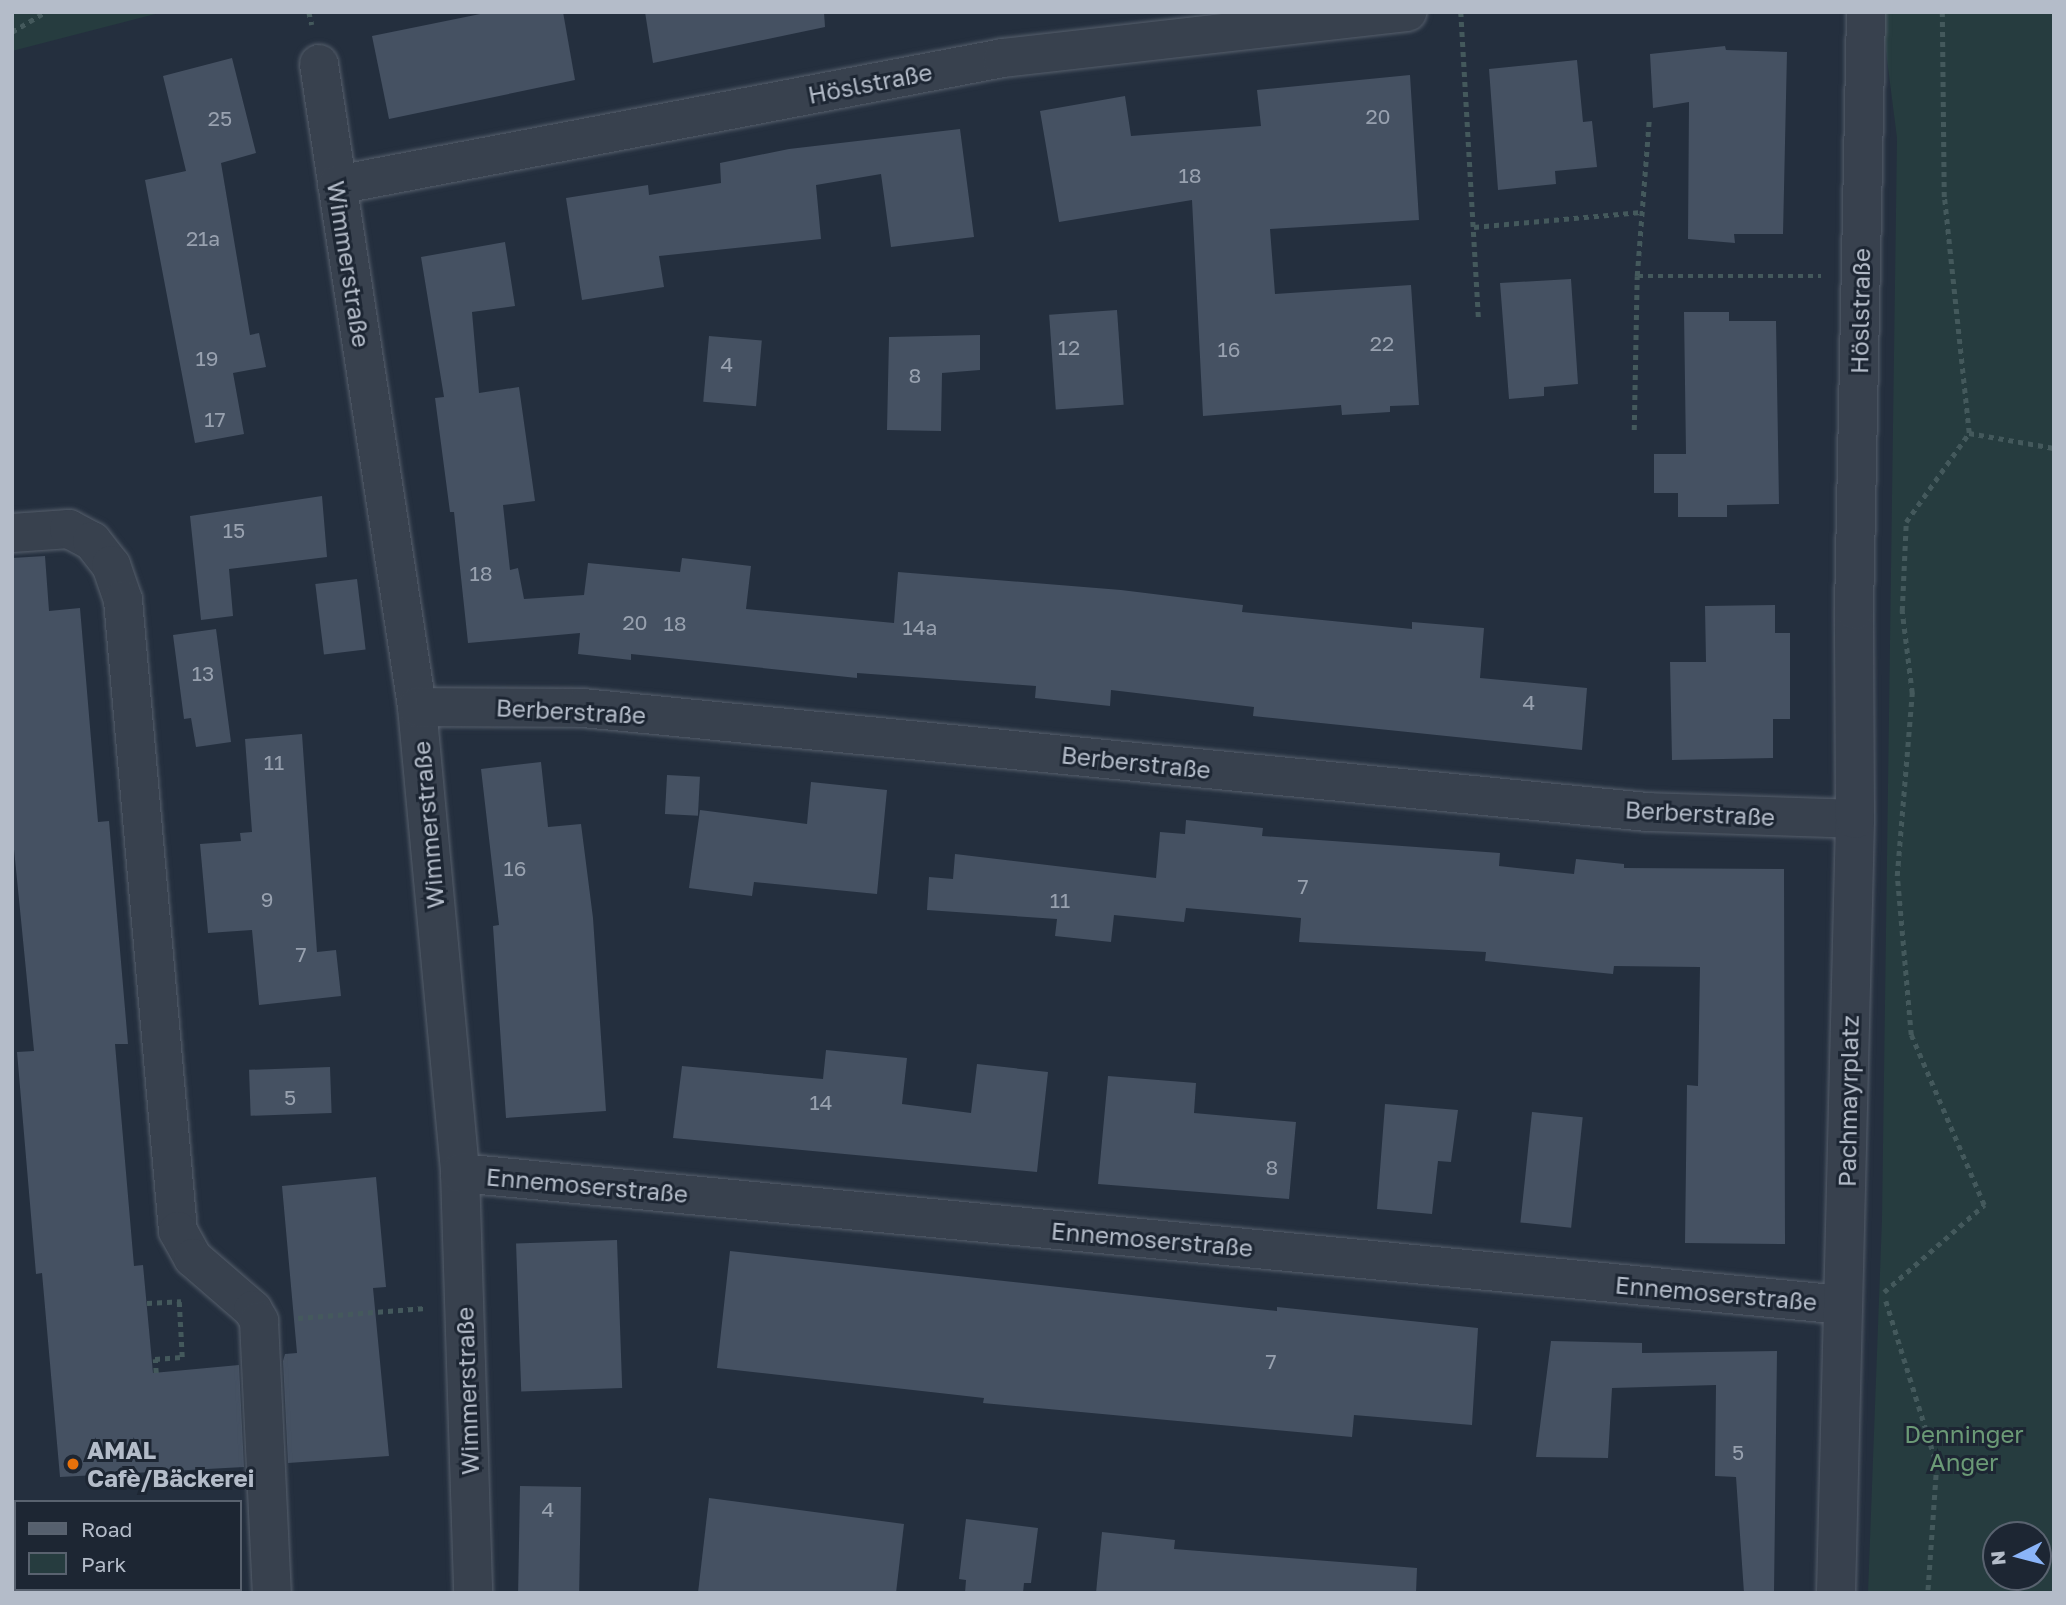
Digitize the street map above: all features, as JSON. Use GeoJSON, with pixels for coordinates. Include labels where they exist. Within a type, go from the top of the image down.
{"type":"FeatureCollection","features":[{"type":"Feature","properties":{"kind":"street","name":"Höslstraße"},"geometry":{"type":"LineString","coordinates":[[337,185],[1003,58],[1407,12]]}},
{"type":"Feature","properties":{"kind":"street","name":"Höslstraße"},"geometry":{"type":"LineString","coordinates":[[1854,610],[1866,12]]}},
{"type":"Feature","properties":{"kind":"street","name":"Wimmerstraße"},"geometry":{"type":"LineString","coordinates":[[319,64],[417,707],[460,1173],[473,1593]]}},
{"type":"Feature","properties":{"kind":"street"},"geometry":{"type":"LineString","coordinates":[[12,533],[43,527],[69,529],[92,541],[111,565],[123,600],[178,1231],[193,1258],[253,1310],[259,1321],[272,1593]]}},
{"type":"Feature","properties":{"kind":"street","name":"Pachmayrplatz"},"geometry":{"type":"LineString","coordinates":[[1836,1593],[1855,819],[1854,610]]}},
{"type":"Feature","properties":{"kind":"street","name":"Berberstraße"},"geometry":{"type":"LineString","coordinates":[[417,707],[583,708],[1648,812],[1855,819]]}},
{"type":"Feature","properties":{"kind":"street","name":"Ennemoserstraße"},"geometry":{"type":"LineString","coordinates":[[460,1173],[1843,1305]]}},
{"type":"Feature","properties":{"kind":"path"},"geometry":{"type":"LineString","coordinates":[[12,32],[46,12]]}},
{"type":"Feature","properties":{"kind":"path"},"geometry":{"type":"LineString","coordinates":[[1461,12],[1479,320]]}},
{"type":"Feature","properties":{"kind":"path"},"geometry":{"type":"LineString","coordinates":[[1928,1593],[1937,1465],[1883,1293],[1983,1205],[1911,1035],[1897,876],[1912,693],[1902,611],[1906,522],[1969,432],[1944,197],[1942,12]]}},
{"type":"Feature","properties":{"kind":"path"},"geometry":{"type":"LineString","coordinates":[[1634,430],[1637,276],[1649,121]]}},
{"type":"Feature","properties":{"kind":"path"},"geometry":{"type":"LineString","coordinates":[[1474,227],[1641,212]]}},
{"type":"Feature","properties":{"kind":"path"},"geometry":{"type":"LineString","coordinates":[[1637,276],[1861,276]]}},
{"type":"Feature","properties":{"kind":"path"},"geometry":{"type":"LineString","coordinates":[[1969,432],[2054,448]]}},
{"type":"Feature","properties":{"kind":"path"},"geometry":{"type":"LineString","coordinates":[[156,1373],[155,1359],[182,1357],[178,1301]]}},
{"type":"Feature","properties":{"kind":"path"},"geometry":{"type":"LineString","coordinates":[[259,1321],[464,1305]]}},
{"type":"Feature","properties":{"kind":"green space"},"geometry":{"type":"Polygon","coordinates":[[[12,12],[163,12],[12,51],[12,12]]]}},
{"type":"Feature","properties":{"kind":"green space","name":"Denninger Anger"},"geometry":{"type":"Polygon","coordinates":[[[1881,12],[2054,12],[2054,1593],[1868,1593],[1882,1219],[1897,138],[1881,12]]]}},
{"type":"Feature","properties":{"kind":"building"},"geometry":{"type":"Polygon","coordinates":[[[490,12],[563,12],[575,80],[389,119],[372,36],[490,12]]]}},
{"type":"Feature","properties":{"kind":"building"},"geometry":{"type":"Polygon","coordinates":[[[645,12],[824,12],[825,27],[653,63],[645,12]]]}},
{"type":"Feature","properties":{"kind":"building"},"geometry":{"type":"Polygon","coordinates":[[[1725,46],[1726,50],[1787,52],[1783,234],[1734,234],[1735,243],[1688,239],[1689,102],[1653,108],[1650,54],[1725,46]]]}},
{"type":"Feature","properties":{"kind":"building"},"geometry":{"type":"Polygon","coordinates":[[[232,58],[256,153],[221,163],[250,335],[259,333],[266,367],[233,373],[244,434],[195,443],[145,180],[186,171],[163,76],[232,58]]]}},
{"type":"Feature","properties":{"kind":"building"},"geometry":{"type":"Polygon","coordinates":[[[1577,60],[1583,122],[1592,121],[1597,167],[1555,171],[1556,184],[1498,190],[1489,69],[1577,60]]]}},
{"type":"Feature","properties":{"kind":"building"},"geometry":{"type":"Polygon","coordinates":[[[1410,75],[1419,220],[1270,229],[1275,294],[1411,285],[1419,405],[1390,406],[1390,412],[1342,415],[1341,405],[1203,416],[1192,200],[1059,222],[1040,111],[1125,96],[1131,136],[1261,126],[1257,90],[1410,75]]]}},
{"type":"Feature","properties":{"kind":"building"},"geometry":{"type":"Polygon","coordinates":[[[960,129],[974,237],[891,247],[881,174],[816,185],[821,239],[659,256],[664,287],[582,300],[566,198],[648,185],[649,195],[721,183],[720,163],[789,149],[960,129]]]}},
{"type":"Feature","properties":{"kind":"building"},"geometry":{"type":"Polygon","coordinates":[[[505,242],[515,306],[472,312],[479,393],[519,387],[535,501],[503,505],[510,570],[518,568],[524,599],[584,595],[588,563],[680,572],[682,558],[751,566],[746,609],[894,623],[898,572],[1121,590],[1243,605],[1242,612],[1412,629],[1412,622],[1484,628],[1480,678],[1587,688],[1582,750],[1253,716],[1254,707],[1111,690],[1110,706],[1035,698],[1036,686],[857,673],[857,678],[631,654],[631,660],[578,654],[580,633],[468,643],[454,512],[450,512],[435,398],[444,397],[421,257],[505,242]]]}},
{"type":"Feature","properties":{"kind":"building"},"geometry":{"type":"Polygon","coordinates":[[[1571,279],[1578,384],[1544,387],[1544,396],[1509,399],[1500,283],[1571,279]]]}},
{"type":"Feature","properties":{"kind":"building"},"geometry":{"type":"Polygon","coordinates":[[[1117,310],[1124,405],[1056,410],[1049,315],[1117,310]]]}},
{"type":"Feature","properties":{"kind":"building"},"geometry":{"type":"Polygon","coordinates":[[[1684,312],[1729,312],[1729,321],[1776,321],[1779,504],[1727,505],[1727,517],[1678,517],[1678,493],[1654,493],[1654,454],[1686,454],[1684,312]]]}},
{"type":"Feature","properties":{"kind":"building"},"geometry":{"type":"Polygon","coordinates":[[[980,335],[980,370],[942,373],[941,431],[887,430],[889,337],[980,335]]]}},
{"type":"Feature","properties":{"kind":"building"},"geometry":{"type":"Polygon","coordinates":[[[709,336],[762,341],[756,406],[703,402],[709,336]]]}},
{"type":"Feature","properties":{"kind":"building"},"geometry":{"type":"Polygon","coordinates":[[[322,496],[327,557],[229,569],[233,616],[201,620],[190,516],[322,496]]]}},
{"type":"Feature","properties":{"kind":"building"},"geometry":{"type":"Polygon","coordinates":[[[45,556],[49,611],[80,608],[98,822],[109,821],[128,1044],[115,1044],[134,1266],[143,1265],[153,1373],[239,1365],[244,1467],[60,1477],[42,1273],[36,1274],[17,1052],[34,1051],[12,829],[12,558],[45,556]]]}},
{"type":"Feature","properties":{"kind":"building"},"geometry":{"type":"Polygon","coordinates":[[[357,579],[366,649],[324,655],[315,584],[357,579]]]}},
{"type":"Feature","properties":{"kind":"building"},"geometry":{"type":"Polygon","coordinates":[[[1775,605],[1775,633],[1790,633],[1790,719],[1773,719],[1773,758],[1672,760],[1670,662],[1706,662],[1705,606],[1775,605]]]}},
{"type":"Feature","properties":{"kind":"building"},"geometry":{"type":"Polygon","coordinates":[[[216,629],[231,742],[196,747],[191,718],[184,719],[173,635],[216,629]]]}},
{"type":"Feature","properties":{"kind":"building"},"geometry":{"type":"Polygon","coordinates":[[[302,734],[317,952],[336,950],[341,996],[259,1005],[252,930],[208,933],[200,844],[241,841],[240,833],[252,832],[245,739],[302,734]]]}},
{"type":"Feature","properties":{"kind":"building"},"geometry":{"type":"Polygon","coordinates":[[[541,762],[548,827],[581,824],[593,918],[606,1111],[506,1118],[493,926],[499,925],[481,769],[541,762]]]}},
{"type":"Feature","properties":{"kind":"building"},"geometry":{"type":"Polygon","coordinates":[[[667,775],[700,777],[698,816],[665,814],[667,775]]]}},
{"type":"Feature","properties":{"kind":"building"},"geometry":{"type":"Polygon","coordinates":[[[811,782],[887,790],[877,894],[754,882],[752,896],[689,888],[700,810],[807,824],[811,782]]]}},
{"type":"Feature","properties":{"kind":"building"},"geometry":{"type":"Polygon","coordinates":[[[1186,820],[1263,828],[1262,836],[1500,853],[1499,866],[1574,874],[1576,859],[1624,864],[1624,868],[1784,869],[1785,1244],[1685,1243],[1687,1085],[1698,1086],[1700,967],[1614,966],[1613,974],[1485,961],[1486,952],[1299,942],[1301,918],[1186,908],[1184,922],[1114,915],[1111,942],[1055,936],[1057,919],[927,910],[929,877],[953,879],[955,854],[1156,878],[1160,832],[1185,834],[1186,820]]]}},
{"type":"Feature","properties":{"kind":"building"},"geometry":{"type":"Polygon","coordinates":[[[826,1050],[907,1058],[902,1104],[971,1113],[977,1064],[1048,1072],[1037,1172],[673,1138],[682,1066],[823,1079],[826,1050]]]}},
{"type":"Feature","properties":{"kind":"building"},"geometry":{"type":"Polygon","coordinates":[[[330,1067],[332,1113],[251,1116],[249,1070],[330,1067]]]}},
{"type":"Feature","properties":{"kind":"building"},"geometry":{"type":"Polygon","coordinates":[[[1108,1076],[1196,1083],[1194,1113],[1296,1122],[1289,1199],[1098,1184],[1108,1076]]]}},
{"type":"Feature","properties":{"kind":"building"},"geometry":{"type":"Polygon","coordinates":[[[1385,1104],[1458,1110],[1451,1162],[1438,1161],[1432,1214],[1377,1209],[1385,1104]]]}},
{"type":"Feature","properties":{"kind":"building"},"geometry":{"type":"Polygon","coordinates":[[[1532,1112],[1583,1117],[1571,1228],[1520,1222],[1532,1112]]]}},
{"type":"Feature","properties":{"kind":"building"},"geometry":{"type":"Polygon","coordinates":[[[376,1177],[386,1287],[373,1288],[389,1456],[288,1463],[283,1361],[285,1354],[297,1353],[282,1186],[376,1177]]]}},
{"type":"Feature","properties":{"kind":"building"},"geometry":{"type":"Polygon","coordinates":[[[617,1240],[622,1388],[521,1391],[516,1244],[617,1240]]]}},
{"type":"Feature","properties":{"kind":"building"},"geometry":{"type":"Polygon","coordinates":[[[730,1251],[1277,1311],[1277,1307],[1478,1328],[1472,1425],[1354,1415],[1352,1437],[983,1403],[984,1398],[717,1368],[730,1251]]]}},
{"type":"Feature","properties":{"kind":"building"},"geometry":{"type":"Polygon","coordinates":[[[1551,1341],[1642,1343],[1642,1353],[1777,1351],[1774,1593],[1744,1593],[1736,1477],[1715,1476],[1716,1385],[1612,1388],[1608,1458],[1536,1457],[1551,1341]]]}},
{"type":"Feature","properties":{"kind":"building"},"geometry":{"type":"Polygon","coordinates":[[[520,1486],[581,1487],[579,1593],[518,1593],[520,1486]]]}},
{"type":"Feature","properties":{"kind":"building"},"geometry":{"type":"Polygon","coordinates":[[[709,1498],[904,1524],[896,1593],[698,1593],[709,1498]]]}},
{"type":"Feature","properties":{"kind":"building"},"geometry":{"type":"Polygon","coordinates":[[[966,1519],[1038,1528],[1031,1583],[1024,1583],[1023,1593],[965,1593],[966,1580],[959,1579],[966,1519]]]}},
{"type":"Feature","properties":{"kind":"building"},"geometry":{"type":"Polygon","coordinates":[[[1102,1532],[1175,1540],[1174,1549],[1417,1568],[1416,1593],[1096,1593],[1102,1532]]]}},
{"type":"Feature","properties":{"kind":"place","name":"AMAL Cafè/Bäckerei"},"geometry":{"type":"Point","coordinates":[73,1464]}}]}
